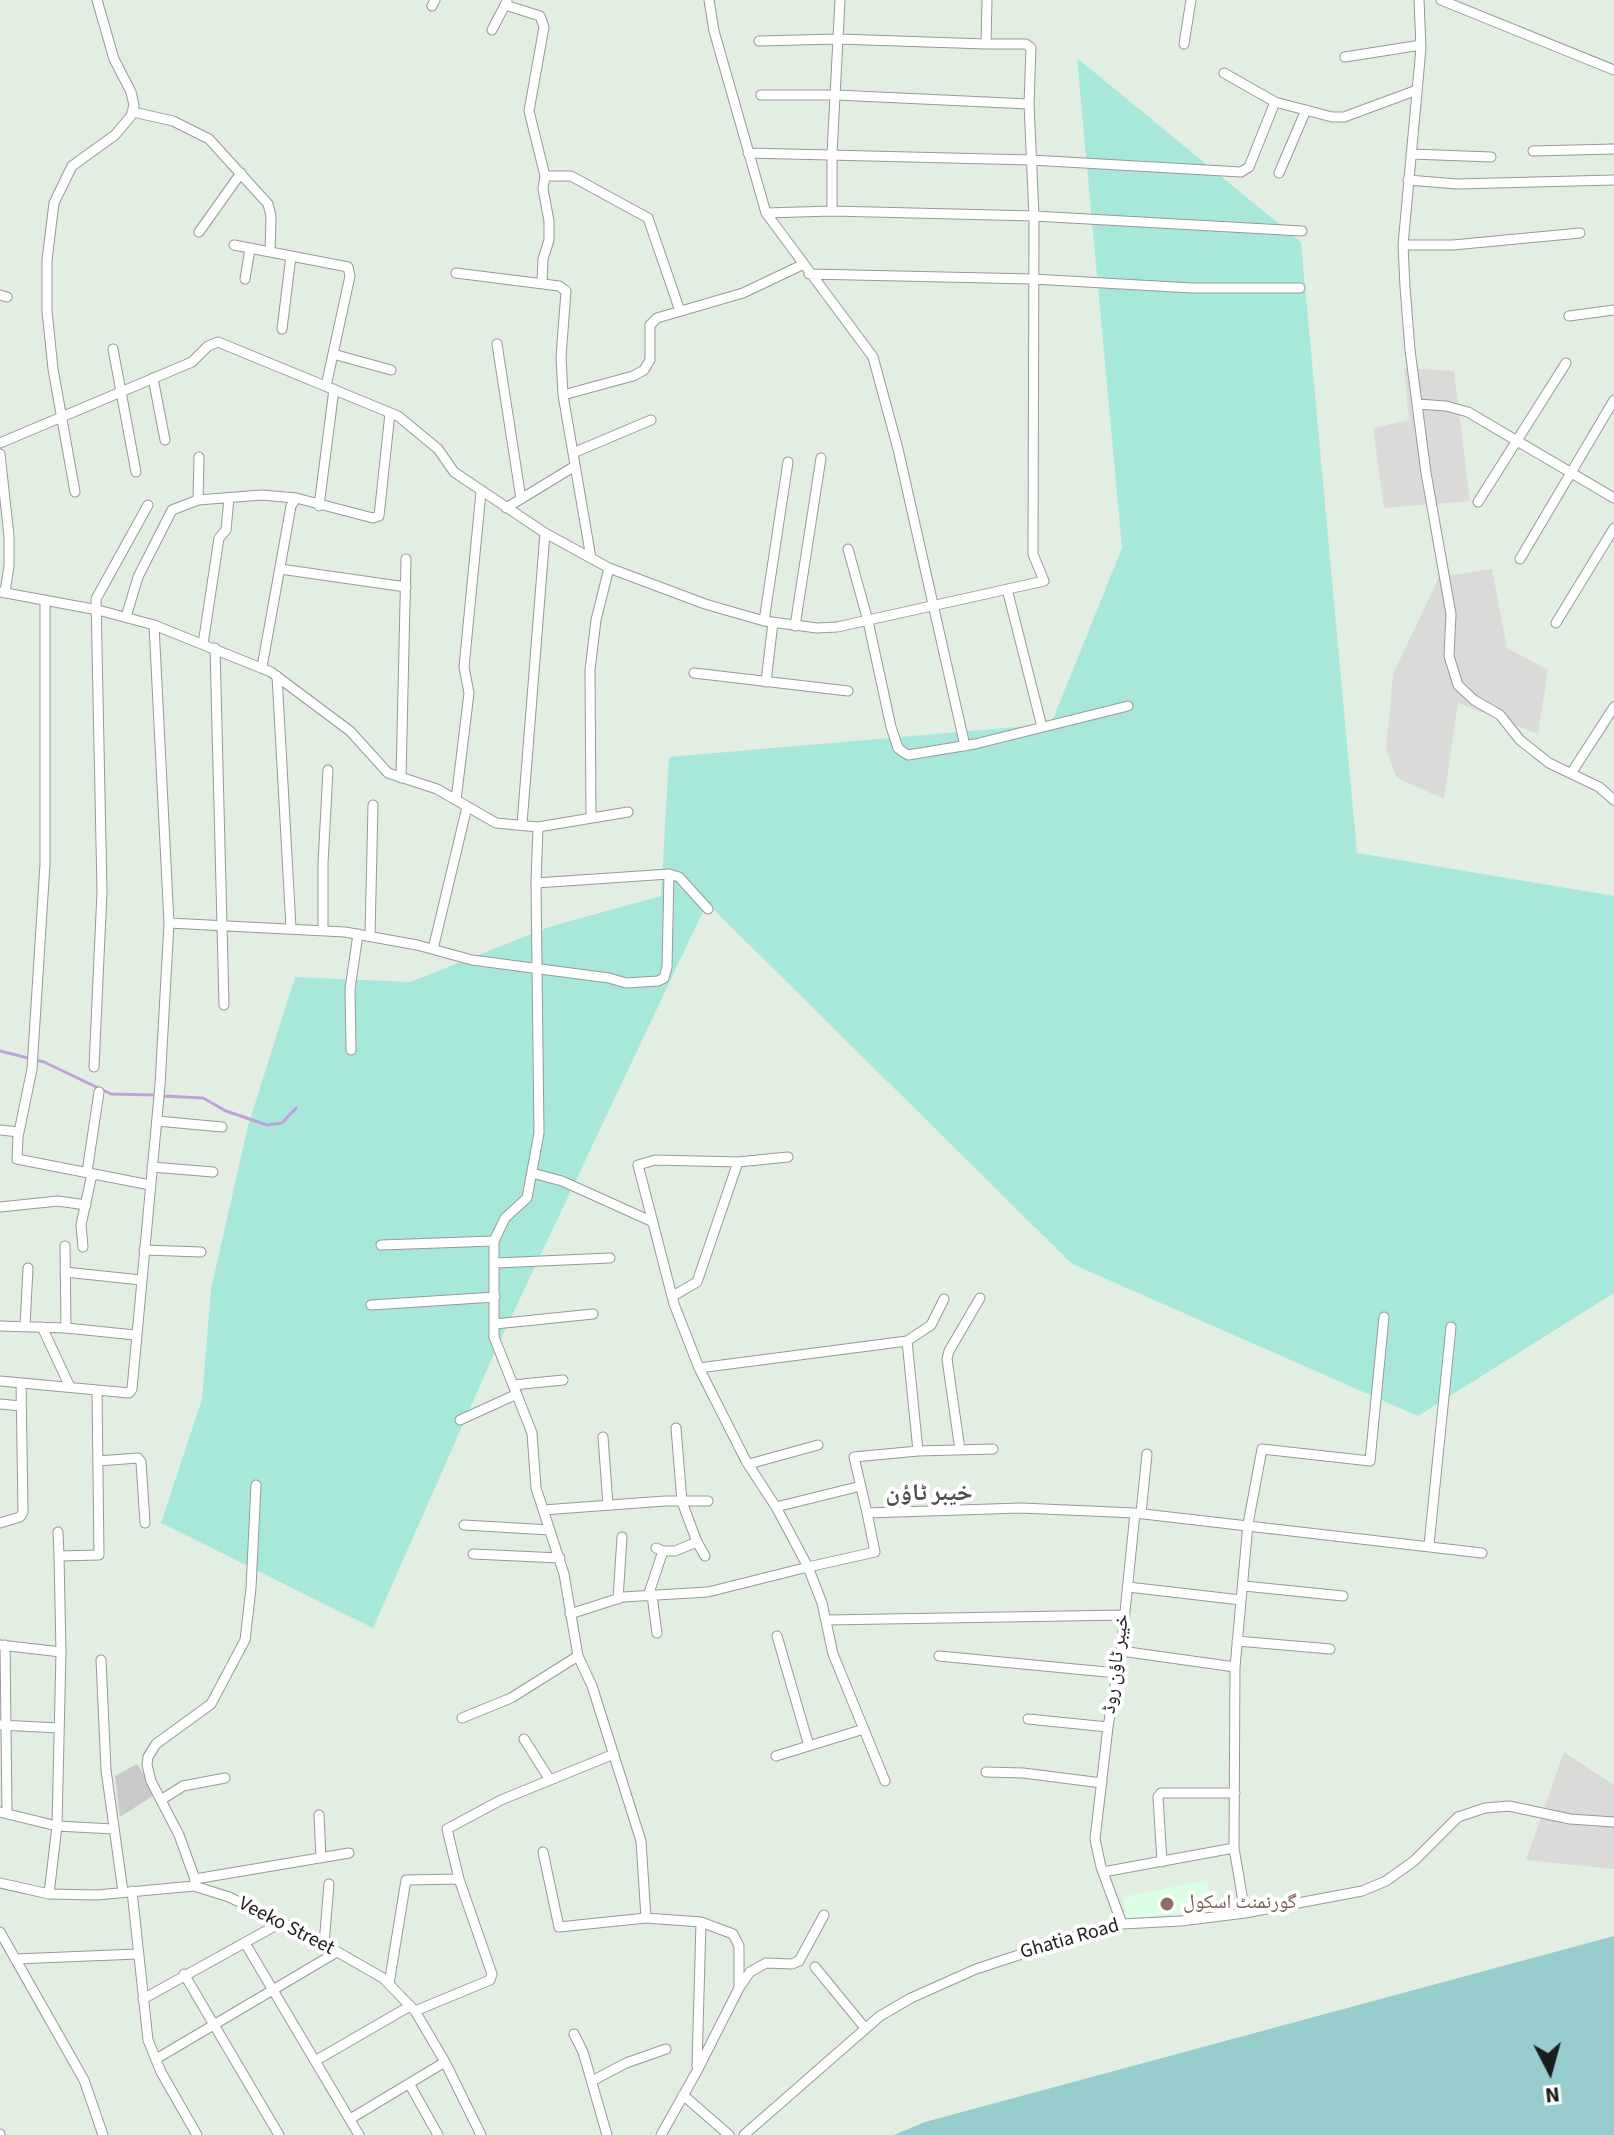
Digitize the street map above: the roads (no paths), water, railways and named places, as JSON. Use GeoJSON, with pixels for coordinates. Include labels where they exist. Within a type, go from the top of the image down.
{"type":"FeatureCollection","features":[{"type":"Feature","properties":{"kind":"street"},"geometry":{"type":"LineString","coordinates":[[75,492],[50,348],[46,295],[54,203],[72,166],[115,135],[133,112],[131,92],[114,59],[97,0]]}},
{"type":"Feature","properties":{"kind":"street"},"geometry":{"type":"LineString","coordinates":[[709,0],[714,31],[766,213],[873,357],[898,449],[965,746]]}},
{"type":"Feature","properties":{"kind":"street"},"geometry":{"type":"LineString","coordinates":[[832,211],[840,0]]}},
{"type":"Feature","properties":{"kind":"street"},"geometry":{"type":"LineString","coordinates":[[986,44],[987,0]]}},
{"type":"Feature","properties":{"kind":"street"},"geometry":{"type":"LineString","coordinates":[[1184,44],[1191,0]]}},
{"type":"Feature","properties":{"kind":"street"},"geometry":{"type":"LineString","coordinates":[[1419,0],[1421,45],[1403,245],[1417,404],[1451,614],[1449,656],[1458,685],[1474,700],[1500,715],[1520,740],[1549,763],[1599,787],[1614,800]]}},
{"type":"Feature","properties":{"kind":"street"},"geometry":{"type":"LineString","coordinates":[[1441,0],[1614,70]]}},
{"type":"Feature","properties":{"kind":"street"},"geometry":{"type":"LineString","coordinates":[[492,30],[507,2],[543,20],[529,111],[545,176],[543,189],[549,221],[542,283]]}},
{"type":"Feature","properties":{"kind":"street"},"geometry":{"type":"LineString","coordinates":[[0,443],[192,362],[208,346],[218,342],[398,416],[438,449],[454,472],[545,533],[609,568],[705,604],[769,622],[837,627],[1044,581],[1033,554],[1031,48],[1026,44],[838,39],[759,41]]}},
{"type":"Feature","properties":{"kind":"street"},"geometry":{"type":"LineString","coordinates":[[1345,57],[1421,45]]}},
{"type":"Feature","properties":{"kind":"street"},"geometry":{"type":"LineString","coordinates":[[1224,73],[1275,102],[1332,117],[1344,117],[1417,90]]}},
{"type":"Feature","properties":{"kind":"street"},"geometry":{"type":"LineString","coordinates":[[761,95],[836,95],[1029,104]]}},
{"type":"Feature","properties":{"kind":"street"},"geometry":{"type":"LineString","coordinates":[[748,153],[1031,160],[1241,172],[1249,167],[1275,102]]}},
{"type":"Feature","properties":{"kind":"street"},"geometry":{"type":"LineString","coordinates":[[1279,173],[1306,110]]}},
{"type":"Feature","properties":{"kind":"street"},"geometry":{"type":"LineString","coordinates":[[133,112],[190,127],[209,139],[268,204],[271,216],[270,252]]}},
{"type":"Feature","properties":{"kind":"street"},"geometry":{"type":"LineString","coordinates":[[1533,151],[1614,149]]}},
{"type":"Feature","properties":{"kind":"street"},"geometry":{"type":"LineString","coordinates":[[1411,154],[1491,157]]}},
{"type":"Feature","properties":{"kind":"street"},"geometry":{"type":"LineString","coordinates":[[199,232],[241,173]]}},
{"type":"Feature","properties":{"kind":"street"},"geometry":{"type":"LineString","coordinates":[[545,176],[571,176],[648,218],[680,311]]}},
{"type":"Feature","properties":{"kind":"street"},"geometry":{"type":"LineString","coordinates":[[1408,180],[1457,184],[1614,180]]}},
{"type":"Feature","properties":{"kind":"street"},"geometry":{"type":"LineString","coordinates":[[766,213],[832,211],[1034,216],[1302,231]]}},
{"type":"Feature","properties":{"kind":"street"},"geometry":{"type":"LineString","coordinates":[[1403,245],[1453,245],[1580,233]]}},
{"type":"Feature","properties":{"kind":"street"},"geometry":{"type":"LineString","coordinates":[[234,245],[348,267],[350,276],[333,354],[319,506]]}},
{"type":"Feature","properties":{"kind":"street"},"geometry":{"type":"LineString","coordinates":[[245,279],[250,249]]}},
{"type":"Feature","properties":{"kind":"street"},"geometry":{"type":"LineString","coordinates":[[282,329],[291,256]]}},
{"type":"Feature","properties":{"kind":"street"},"geometry":{"type":"LineString","coordinates":[[563,395],[633,376],[644,370],[650,360],[650,325],[657,318],[743,293],[802,265]]}},
{"type":"Feature","properties":{"kind":"street"},"geometry":{"type":"LineString","coordinates":[[456,273],[542,283],[559,286],[566,291],[561,357],[563,395],[591,558]]}},
{"type":"Feature","properties":{"kind":"street"},"geometry":{"type":"LineString","coordinates":[[809,274],[1033,279],[1192,288],[1300,288]]}},
{"type":"Feature","properties":{"kind":"street"},"geometry":{"type":"LineString","coordinates":[[1569,316],[1614,310]]}},
{"type":"Feature","properties":{"kind":"street"},"geometry":{"type":"LineString","coordinates":[[497,344],[521,499]]}},
{"type":"Feature","properties":{"kind":"street"},"geometry":{"type":"LineString","coordinates":[[113,349],[136,472]]}},
{"type":"Feature","properties":{"kind":"street"},"geometry":{"type":"LineString","coordinates":[[333,354],[391,370]]}},
{"type":"Feature","properties":{"kind":"street"},"geometry":{"type":"LineString","coordinates":[[1478,502],[1566,363]]}},
{"type":"Feature","properties":{"kind":"street"},"geometry":{"type":"LineString","coordinates":[[153,378],[165,440]]}},
{"type":"Feature","properties":{"kind":"street"},"geometry":{"type":"LineString","coordinates":[[1520,559],[1614,400]]}},
{"type":"Feature","properties":{"kind":"street"},"geometry":{"type":"LineString","coordinates":[[1417,404],[1446,406],[1468,412],[1614,498]]}},
{"type":"Feature","properties":{"kind":"street"},"geometry":{"type":"LineString","coordinates":[[126,617],[138,577],[172,510],[198,500],[262,495],[296,498],[373,518],[379,516],[390,413]]}},
{"type":"Feature","properties":{"kind":"street"},"geometry":{"type":"LineString","coordinates":[[573,453],[651,420]]}},
{"type":"Feature","properties":{"kind":"street"},"geometry":{"type":"LineString","coordinates":[[0,454],[9,566],[2,592],[98,610],[154,625],[262,667],[350,731],[388,773],[437,789],[496,823],[538,827],[628,812]]}},
{"type":"Feature","properties":{"kind":"street"},"geometry":{"type":"LineString","coordinates":[[198,500],[199,457]]}},
{"type":"Feature","properties":{"kind":"street"},"geometry":{"type":"LineString","coordinates":[[795,626],[821,458]]}},
{"type":"Feature","properties":{"kind":"street"},"geometry":{"type":"LineString","coordinates":[[766,682],[769,622],[788,462]]}},
{"type":"Feature","properties":{"kind":"street"},"geometry":{"type":"LineString","coordinates":[[506,508],[575,466]]}},
{"type":"Feature","properties":{"kind":"street"},"geometry":{"type":"LineString","coordinates":[[456,800],[469,693],[464,667],[481,492]]}},
{"type":"Feature","properties":{"kind":"street"},"geometry":{"type":"LineString","coordinates":[[203,644],[219,538],[226,530],[229,498]]}},
{"type":"Feature","properties":{"kind":"street"},"geometry":{"type":"LineString","coordinates":[[262,667],[291,506],[296,498]]}},
{"type":"Feature","properties":{"kind":"street"},"geometry":{"type":"LineString","coordinates":[[94,1067],[102,892],[96,599],[148,505]]}},
{"type":"Feature","properties":{"kind":"street"},"geometry":{"type":"LineString","coordinates":[[1556,623],[1614,528]]}},
{"type":"Feature","properties":{"kind":"street"},"geometry":{"type":"LineString","coordinates":[[522,824],[545,533]]}},
{"type":"Feature","properties":{"kind":"street"},"geometry":{"type":"LineString","coordinates":[[848,549],[898,748],[908,755],[965,746],[1128,706]]}},
{"type":"Feature","properties":{"kind":"street"},"geometry":{"type":"LineString","coordinates":[[401,778],[406,559]]}},
{"type":"Feature","properties":{"kind":"street"},"geometry":{"type":"LineString","coordinates":[[591,817],[590,670],[596,620],[609,568]]}},
{"type":"Feature","properties":{"kind":"street"},"geometry":{"type":"LineString","coordinates":[[280,569],[406,587]]}},
{"type":"Feature","properties":{"kind":"street"},"geometry":{"type":"LineString","coordinates":[[1007,589],[1042,727]]}},
{"type":"Feature","properties":{"kind":"street"},"geometry":{"type":"LineString","coordinates":[[45,600],[45,864],[32,1069],[19,1132],[17,1159],[150,1185]]}},
{"type":"Feature","properties":{"kind":"street"},"geometry":{"type":"LineString","coordinates":[[0,1381],[129,1393],[132,1389],[160,1085],[169,923],[154,625]]}},
{"type":"Feature","properties":{"kind":"street"},"geometry":{"type":"LineString","coordinates":[[215,648],[224,1005]]}},
{"type":"Feature","properties":{"kind":"street"},"geometry":{"type":"LineString","coordinates":[[694,673],[848,691]]}},
{"type":"Feature","properties":{"kind":"street"},"geometry":{"type":"LineString","coordinates":[[277,676],[291,928]]}},
{"type":"Feature","properties":{"kind":"street"},"geometry":{"type":"LineString","coordinates":[[1572,772],[1614,707]]}},
{"type":"Feature","properties":{"kind":"street"},"geometry":{"type":"LineString","coordinates":[[323,931],[328,770]]}},
{"type":"Feature","properties":{"kind":"street"},"geometry":{"type":"LineString","coordinates":[[370,936],[373,805]]}},
{"type":"Feature","properties":{"kind":"street"},"geometry":{"type":"LineString","coordinates":[[433,949],[467,807]]}},
{"type":"Feature","properties":{"kind":"street"},"geometry":{"type":"LineString","coordinates":[[538,827],[539,1133],[527,1198],[505,1218],[494,1241],[494,1337],[532,1433],[536,1488],[560,1558],[578,1656],[592,1686],[641,1841],[646,1918]]}},
{"type":"Feature","properties":{"kind":"street"},"geometry":{"type":"LineString","coordinates":[[169,923],[358,934],[472,960],[609,978],[626,983],[658,981],[664,978],[667,967],[669,874]]}},
{"type":"Feature","properties":{"kind":"street"},"geometry":{"type":"LineString","coordinates":[[536,883],[669,874],[679,877],[708,909]]}},
{"type":"Feature","properties":{"kind":"street"},"geometry":{"type":"LineString","coordinates":[[351,1050],[351,979],[358,934]]}},
{"type":"Feature","properties":{"kind":"street"},"geometry":{"type":"LineString","coordinates":[[83,1247],[81,1225],[99,1092]]}},
{"type":"Feature","properties":{"kind":"street"},"geometry":{"type":"LineString","coordinates":[[157,1121],[222,1127]]}},
{"type":"Feature","properties":{"kind":"street"},"geometry":{"type":"LineString","coordinates":[[0,1130],[19,1132]]}},
{"type":"Feature","properties":{"kind":"street"},"geometry":{"type":"LineString","coordinates":[[788,1157],[738,1162],[655,1160],[638,1165],[673,1296],[699,1368],[808,1567],[826,1620],[833,1654],[885,1781]]}},
{"type":"Feature","properties":{"kind":"street"},"geometry":{"type":"LineString","coordinates":[[673,1296],[697,1282],[738,1162]]}},
{"type":"Feature","properties":{"kind":"street"},"geometry":{"type":"LineString","coordinates":[[152,1167],[213,1172]]}},
{"type":"Feature","properties":{"kind":"street"},"geometry":{"type":"LineString","coordinates":[[532,1173],[562,1181],[653,1222]]}},
{"type":"Feature","properties":{"kind":"street"},"geometry":{"type":"LineString","coordinates":[[0,1207],[58,1201],[86,1205]]}},
{"type":"Feature","properties":{"kind":"street"},"geometry":{"type":"LineString","coordinates":[[381,1245],[494,1241]]}},
{"type":"Feature","properties":{"kind":"street"},"geometry":{"type":"LineString","coordinates":[[65,1246],[66,1328]]}},
{"type":"Feature","properties":{"kind":"street"},"geometry":{"type":"LineString","coordinates":[[144,1250],[201,1252]]}},
{"type":"Feature","properties":{"kind":"street"},"geometry":{"type":"LineString","coordinates":[[495,1263],[610,1258]]}},
{"type":"Feature","properties":{"kind":"street"},"geometry":{"type":"LineString","coordinates":[[25,1326],[28,1268]]}},
{"type":"Feature","properties":{"kind":"street"},"geometry":{"type":"LineString","coordinates":[[65,1272],[141,1280]]}},
{"type":"Feature","properties":{"kind":"street"},"geometry":{"type":"LineString","coordinates":[[371,1305],[495,1297]]}},
{"type":"Feature","properties":{"kind":"street"},"geometry":{"type":"LineString","coordinates":[[960,1450],[947,1359],[980,1298]]}},
{"type":"Feature","properties":{"kind":"street"},"geometry":{"type":"LineString","coordinates":[[699,1368],[907,1341],[931,1325],[944,1299]]}},
{"type":"Feature","properties":{"kind":"street"},"geometry":{"type":"LineString","coordinates":[[495,1324],[593,1314]]}},
{"type":"Feature","properties":{"kind":"street"},"geometry":{"type":"LineString","coordinates":[[1245,1913],[1234,1848],[1235,1667],[1248,1524],[1262,1449],[1370,1461],[1384,1317]]}},
{"type":"Feature","properties":{"kind":"street"},"geometry":{"type":"LineString","coordinates":[[0,1326],[135,1335]]}},
{"type":"Feature","properties":{"kind":"street"},"geometry":{"type":"LineString","coordinates":[[42,1327],[70,1387]]}},
{"type":"Feature","properties":{"kind":"street"},"geometry":{"type":"LineString","coordinates":[[1429,1545],[1451,1327]]}},
{"type":"Feature","properties":{"kind":"street"},"geometry":{"type":"LineString","coordinates":[[907,1341],[918,1451]]}},
{"type":"Feature","properties":{"kind":"street"},"geometry":{"type":"LineString","coordinates":[[460,1420],[515,1389],[563,1380]]}},
{"type":"Feature","properties":{"kind":"street"},"geometry":{"type":"LineString","coordinates":[[0,1523],[20,1517],[23,1512],[21,1383]]}},
{"type":"Feature","properties":{"kind":"street"},"geometry":{"type":"LineString","coordinates":[[59,1556],[99,1555],[97,1391]]}},
{"type":"Feature","properties":{"kind":"street"},"geometry":{"type":"LineString","coordinates":[[0,1404],[21,1406]]}},
{"type":"Feature","properties":{"kind":"street"},"geometry":{"type":"LineString","coordinates":[[676,1428],[682,1502],[705,1556]]}},
{"type":"Feature","properties":{"kind":"street"},"geometry":{"type":"LineString","coordinates":[[603,1437],[608,1505]]}},
{"type":"Feature","properties":{"kind":"street"},"geometry":{"type":"LineString","coordinates":[[749,1464],[818,1445]]}},
{"type":"Feature","properties":{"kind":"street"},"geometry":{"type":"LineString","coordinates":[[570,1614],[618,1599],[708,1592],[875,1552],[854,1457],[993,1449]]}},
{"type":"Feature","properties":{"kind":"street","name":"خیبر ٹاؤن روڈ"},"geometry":{"type":"LineString","coordinates":[[1122,1924],[1095,1839],[1147,1454]]}},
{"type":"Feature","properties":{"kind":"street"},"geometry":{"type":"LineString","coordinates":[[98,1461],[138,1458],[141,1462],[145,1523]]}},
{"type":"Feature","properties":{"kind":"street"},"geometry":{"type":"LineString","coordinates":[[256,1485],[245,1640],[211,1704],[152,1749],[147,1765],[179,1835],[194,1883],[349,1853]]}},
{"type":"Feature","properties":{"kind":"street"},"geometry":{"type":"LineString","coordinates":[[776,1507],[861,1486]]}},
{"type":"Feature","properties":{"kind":"street"},"geometry":{"type":"LineString","coordinates":[[543,1510],[708,1501]]}},
{"type":"Feature","properties":{"kind":"street"},"geometry":{"type":"LineString","coordinates":[[867,1513],[1021,1508],[1138,1513],[1482,1553]]}},
{"type":"Feature","properties":{"kind":"street"},"geometry":{"type":"LineString","coordinates":[[464,1525],[550,1530]]}},
{"type":"Feature","properties":{"kind":"street"},"geometry":{"type":"LineString","coordinates":[[49,1894],[57,1826],[61,1652],[58,1532]]}},
{"type":"Feature","properties":{"kind":"street"},"geometry":{"type":"LineString","coordinates":[[618,1599],[622,1537]]}},
{"type":"Feature","properties":{"kind":"street"},"geometry":{"type":"LineString","coordinates":[[657,1633],[650,1595],[659,1549],[682,1550],[697,1542]]}},
{"type":"Feature","properties":{"kind":"street"},"geometry":{"type":"LineString","coordinates":[[473,1554],[560,1558]]}},
{"type":"Feature","properties":{"kind":"street"},"geometry":{"type":"LineString","coordinates":[[1244,1586],[1343,1596]]}},
{"type":"Feature","properties":{"kind":"street"},"geometry":{"type":"LineString","coordinates":[[1128,1587],[1241,1600]]}},
{"type":"Feature","properties":{"kind":"street"},"geometry":{"type":"LineString","coordinates":[[826,1620],[1125,1615]]}},
{"type":"Feature","properties":{"kind":"street"},"geometry":{"type":"LineString","coordinates":[[777,1636],[809,1746]]}},
{"type":"Feature","properties":{"kind":"street"},"geometry":{"type":"LineString","coordinates":[[1237,1641],[1330,1649]]}},
{"type":"Feature","properties":{"kind":"street"},"geometry":{"type":"LineString","coordinates":[[61,1652],[2,1645],[4,1812],[57,1826],[113,1829]]}},
{"type":"Feature","properties":{"kind":"street"},"geometry":{"type":"LineString","coordinates":[[1121,1651],[1235,1667]]}},
{"type":"Feature","properties":{"kind":"street"},"geometry":{"type":"LineString","coordinates":[[462,1718],[511,1698],[578,1656]]}},
{"type":"Feature","properties":{"kind":"street"},"geometry":{"type":"LineString","coordinates":[[939,1656],[1117,1673]]}},
{"type":"Feature","properties":{"kind":"street"},"geometry":{"type":"LineString","coordinates":[[101,1660],[106,1770],[113,1829],[138,1954],[148,2040],[197,2135]]}},
{"type":"Feature","properties":{"kind":"street"},"geometry":{"type":"LineString","coordinates":[[1028,1719],[1108,1727]]}},
{"type":"Feature","properties":{"kind":"street"},"geometry":{"type":"LineString","coordinates":[[2,1725],[59,1728]]}},
{"type":"Feature","properties":{"kind":"street"},"geometry":{"type":"LineString","coordinates":[[776,1756],[864,1729]]}},
{"type":"Feature","properties":{"kind":"street"},"geometry":{"type":"LineString","coordinates":[[524,1739],[550,1780]]}},
{"type":"Feature","properties":{"kind":"street"},"geometry":{"type":"LineString","coordinates":[[315,2061],[412,2009],[490,1980],[492,1974],[459,1879],[447,1829],[501,1800],[614,1754]]}},
{"type":"Feature","properties":{"kind":"street"},"geometry":{"type":"LineString","coordinates":[[986,1772],[1023,1773],[1102,1783]]}},
{"type":"Feature","properties":{"kind":"street"},"geometry":{"type":"LineString","coordinates":[[161,1800],[183,1786],[225,1778]]}},
{"type":"Feature","properties":{"kind":"street"},"geometry":{"type":"LineString","coordinates":[[1162,1862],[1158,1797],[1161,1793],[1235,1793]]}},
{"type":"Feature","properties":{"kind":"street","name":"Ghatia Road"},"geometry":{"type":"LineString","coordinates":[[744,2135],[865,2028],[911,1998],[976,1969],[1122,1924],[1245,1913],[1362,1891],[1386,1881],[1414,1861],[1458,1817],[1485,1808],[1509,1806],[1570,1819],[1614,1822]]}},
{"type":"Feature","properties":{"kind":"street"},"geometry":{"type":"LineString","coordinates":[[319,1815],[321,1858]]}},
{"type":"Feature","properties":{"kind":"street"},"geometry":{"type":"LineString","coordinates":[[1103,1872],[1234,1848]]}},
{"type":"Feature","properties":{"kind":"street"},"geometry":{"type":"LineString","coordinates":[[543,1852],[559,1927],[646,1918],[701,1922],[733,1934],[739,1946],[739,1988]]}},
{"type":"Feature","properties":{"kind":"street"},"geometry":{"type":"LineString","coordinates":[[389,1984],[406,1880],[459,1879]]}},
{"type":"Feature","properties":{"kind":"street","name":"Veeko Street"},"geometry":{"type":"LineString","coordinates":[[0,1883],[49,1894],[97,1895],[194,1883],[324,1944],[383,1978],[412,2009],[445,2062],[481,2135]]}},
{"type":"Feature","properties":{"kind":"street"},"geometry":{"type":"LineString","coordinates":[[324,1944],[329,1884]]}},
{"type":"Feature","properties":{"kind":"street"},"geometry":{"type":"LineString","coordinates":[[661,2135],[750,1972],[766,1963],[792,1964],[799,1961],[824,1915]]}},
{"type":"Feature","properties":{"kind":"street"},"geometry":{"type":"LineString","coordinates":[[143,1999],[282,1922]]}},
{"type":"Feature","properties":{"kind":"street"},"geometry":{"type":"LineString","coordinates":[[697,2071],[701,1922]]}},
{"type":"Feature","properties":{"kind":"street"},"geometry":{"type":"LineString","coordinates":[[0,1932],[84,2080],[103,2135]]}},
{"type":"Feature","properties":{"kind":"street"},"geometry":{"type":"LineString","coordinates":[[245,1943],[359,2135]]}},
{"type":"Feature","properties":{"kind":"street"},"geometry":{"type":"LineString","coordinates":[[156,2059],[337,1952]]}},
{"type":"Feature","properties":{"kind":"street"},"geometry":{"type":"LineString","coordinates":[[15,1959],[138,1954]]}},
{"type":"Feature","properties":{"kind":"street"},"geometry":{"type":"LineString","coordinates":[[815,1967],[865,2028]]}},
{"type":"Feature","properties":{"kind":"street"},"geometry":{"type":"LineString","coordinates":[[184,1974],[279,2135]]}},
{"type":"Feature","properties":{"kind":"street"},"geometry":{"type":"LineString","coordinates":[[574,2034],[583,2052],[607,2135]]}},
{"type":"Feature","properties":{"kind":"street"},"geometry":{"type":"LineString","coordinates":[[592,2081],[626,2063],[666,2049]]}},
{"type":"Feature","properties":{"kind":"street"},"geometry":{"type":"LineString","coordinates":[[350,2119],[445,2062]]}},
{"type":"Feature","properties":{"kind":"street"},"geometry":{"type":"LineString","coordinates":[[410,2085],[438,2135]]}},
{"type":"Feature","properties":{"kind":"street"},"geometry":{"type":"LineString","coordinates":[[683,2095],[729,2135]]}},
{"type":"Feature","properties":{"kind":"waterway"},"geometry":{"type":"LineString","coordinates":[[0,1051],[44,1062],[111,1094],[155,1095]]}},
{"type":"Feature","properties":{"kind":"waterway"},"geometry":{"type":"LineString","coordinates":[[163,1096],[203,1098],[226,1111],[267,1125],[282,1123],[296,1108]]}},
{"type":"Feature","properties":{"kind":"place","name":"گورنمنٹ اسکول"},"geometry":{"type":"Point","coordinates":[1167,1904]}},
{"type":"Feature","properties":{"kind":"district","name":"خیبر ٹاؤن"},"geometry":{"type":"Point","coordinates":[929,1495]}}]}
